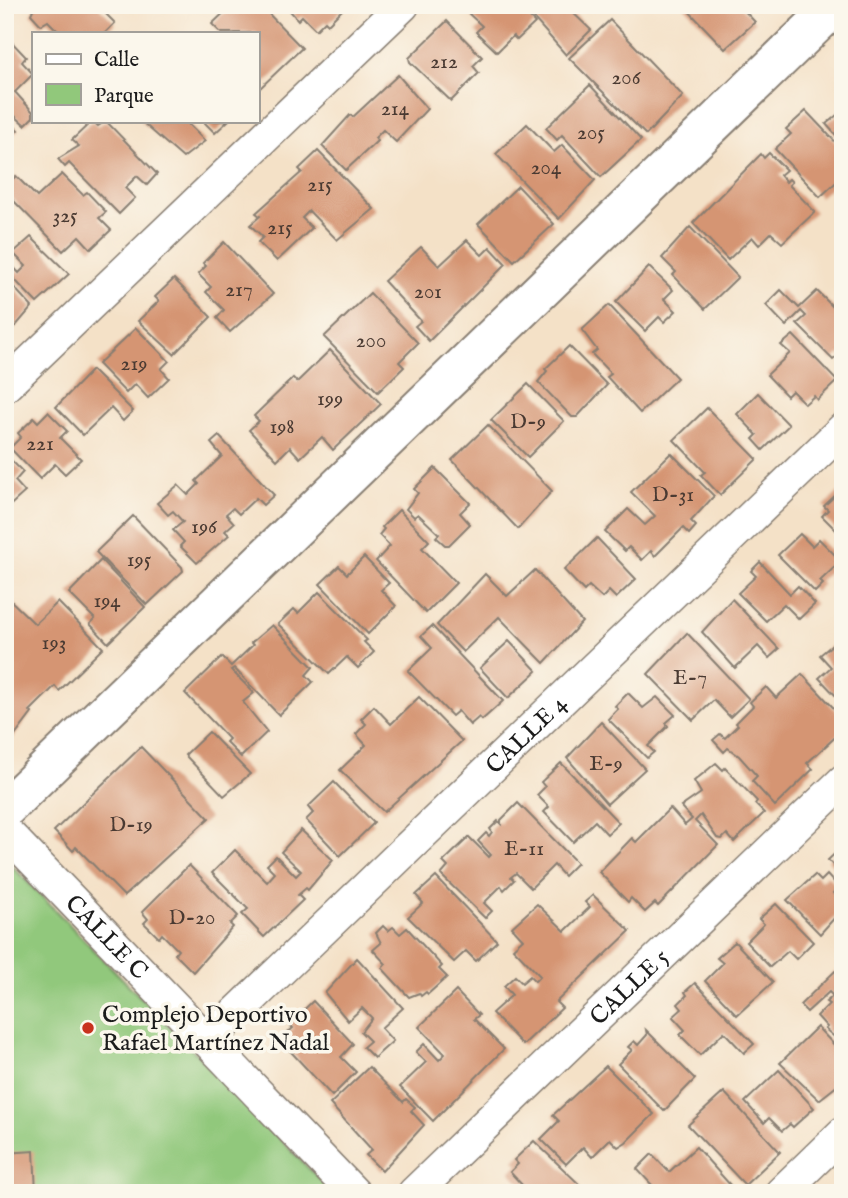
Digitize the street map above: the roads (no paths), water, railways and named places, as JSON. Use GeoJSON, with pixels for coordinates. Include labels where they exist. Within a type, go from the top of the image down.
{"type":"FeatureCollection","features":[{"type":"Feature","properties":{"kind":"street"},"geometry":{"type":"LineString","coordinates":[[5,386],[403,5]]}},
{"type":"Feature","properties":{"kind":"street"},"geometry":{"type":"LineString","coordinates":[[5,809],[836,5]]}},
{"type":"Feature","properties":{"kind":"street","name":"CALLE 4"},"geometry":{"type":"LineString","coordinates":[[208,1040],[843,429]]}},
{"type":"Feature","properties":{"kind":"street","name":"CALLE 5"},"geometry":{"type":"LineString","coordinates":[[414,1193],[843,781]]}},
{"type":"Feature","properties":{"kind":"street","name":"CALLE C"},"geometry":{"type":"LineString","coordinates":[[5,831],[354,1193]]}},
{"type":"Feature","properties":{"kind":"street"},"geometry":{"type":"LineString","coordinates":[[781,1193],[843,1133]]}},
{"type":"Feature","properties":{"kind":"place","name":"Complejo Deportivo Rafael Martínez Nadal"},"geometry":{"type":"Point","coordinates":[88,1028]}}]}
